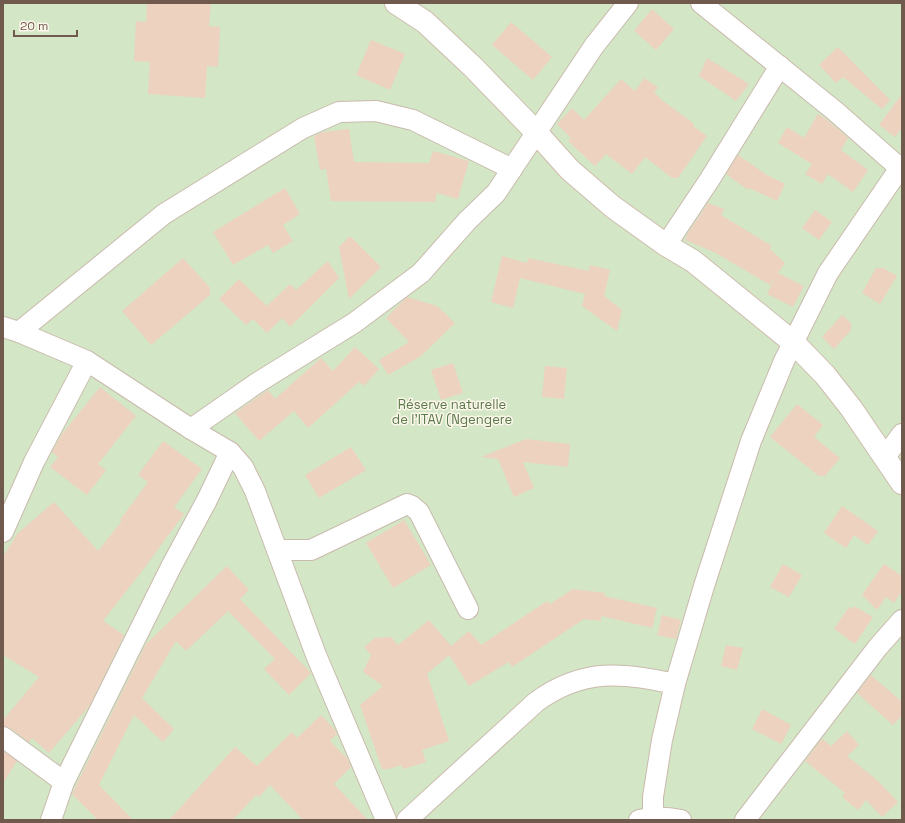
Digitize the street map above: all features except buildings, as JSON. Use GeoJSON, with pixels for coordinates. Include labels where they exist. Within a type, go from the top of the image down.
{"type":"FeatureCollection","features":[{"type":"Feature","properties":{"kind":"street"},"geometry":{"type":"LineString","coordinates":[[396,3],[425,22],[473,67],[536,131],[570,170],[612,207],[666,245],[693,261],[794,343],[825,374],[851,408],[902,483]]}},
{"type":"Feature","properties":{"kind":"street"},"geometry":{"type":"LineString","coordinates":[[191,430],[257,384],[354,323],[421,273],[467,221],[496,193],[594,46],[628,3]]}},
{"type":"Feature","properties":{"kind":"street"},"geometry":{"type":"LineString","coordinates":[[681,820],[670,818],[647,819],[653,796],[662,740],[675,684],[704,586],[751,441],[784,361],[828,273],[901,167],[780,66],[701,3]]}},
{"type":"Feature","properties":{"kind":"street"},"geometry":{"type":"LineString","coordinates":[[666,245],[780,66]]}},
{"type":"Feature","properties":{"kind":"street"},"geometry":{"type":"LineString","coordinates":[[11,329],[164,214],[303,128],[338,112],[376,111],[413,120],[512,170]]}},
{"type":"Feature","properties":{"kind":"street"},"geometry":{"type":"LineString","coordinates":[[11,329],[87,361],[191,430],[230,452],[243,467],[277,550],[316,655],[386,820]]}},
{"type":"Feature","properties":{"kind":"street"},"geometry":{"type":"LineString","coordinates":[[3,532],[34,462],[87,361]]}},
{"type":"Feature","properties":{"kind":"street"},"geometry":{"type":"LineString","coordinates":[[885,457],[902,434]]}},
{"type":"Feature","properties":{"kind":"street"},"geometry":{"type":"LineString","coordinates":[[51,820],[64,782],[230,452]]}},
{"type":"Feature","properties":{"kind":"street"},"geometry":{"type":"LineString","coordinates":[[277,550],[311,550],[407,504],[419,512],[468,609]]}},
{"type":"Feature","properties":{"kind":"street"},"geometry":{"type":"LineString","coordinates":[[745,820],[873,654],[902,620]]}},
{"type":"Feature","properties":{"kind":"street"},"geometry":{"type":"LineString","coordinates":[[407,820],[536,702],[551,691],[569,683],[591,677],[616,674],[644,677],[675,684]]}},
{"type":"Feature","properties":{"kind":"street"},"geometry":{"type":"LineString","coordinates":[[3,737],[64,782]]}},
{"type":"Feature","properties":{"kind":"green space","name":"Réserve naturelle de l'ITAV (Ngengere"},"geometry":{"type":"Polygon","coordinates":[[[3,3],[902,3],[902,820],[3,820],[3,3]]]}}]}
